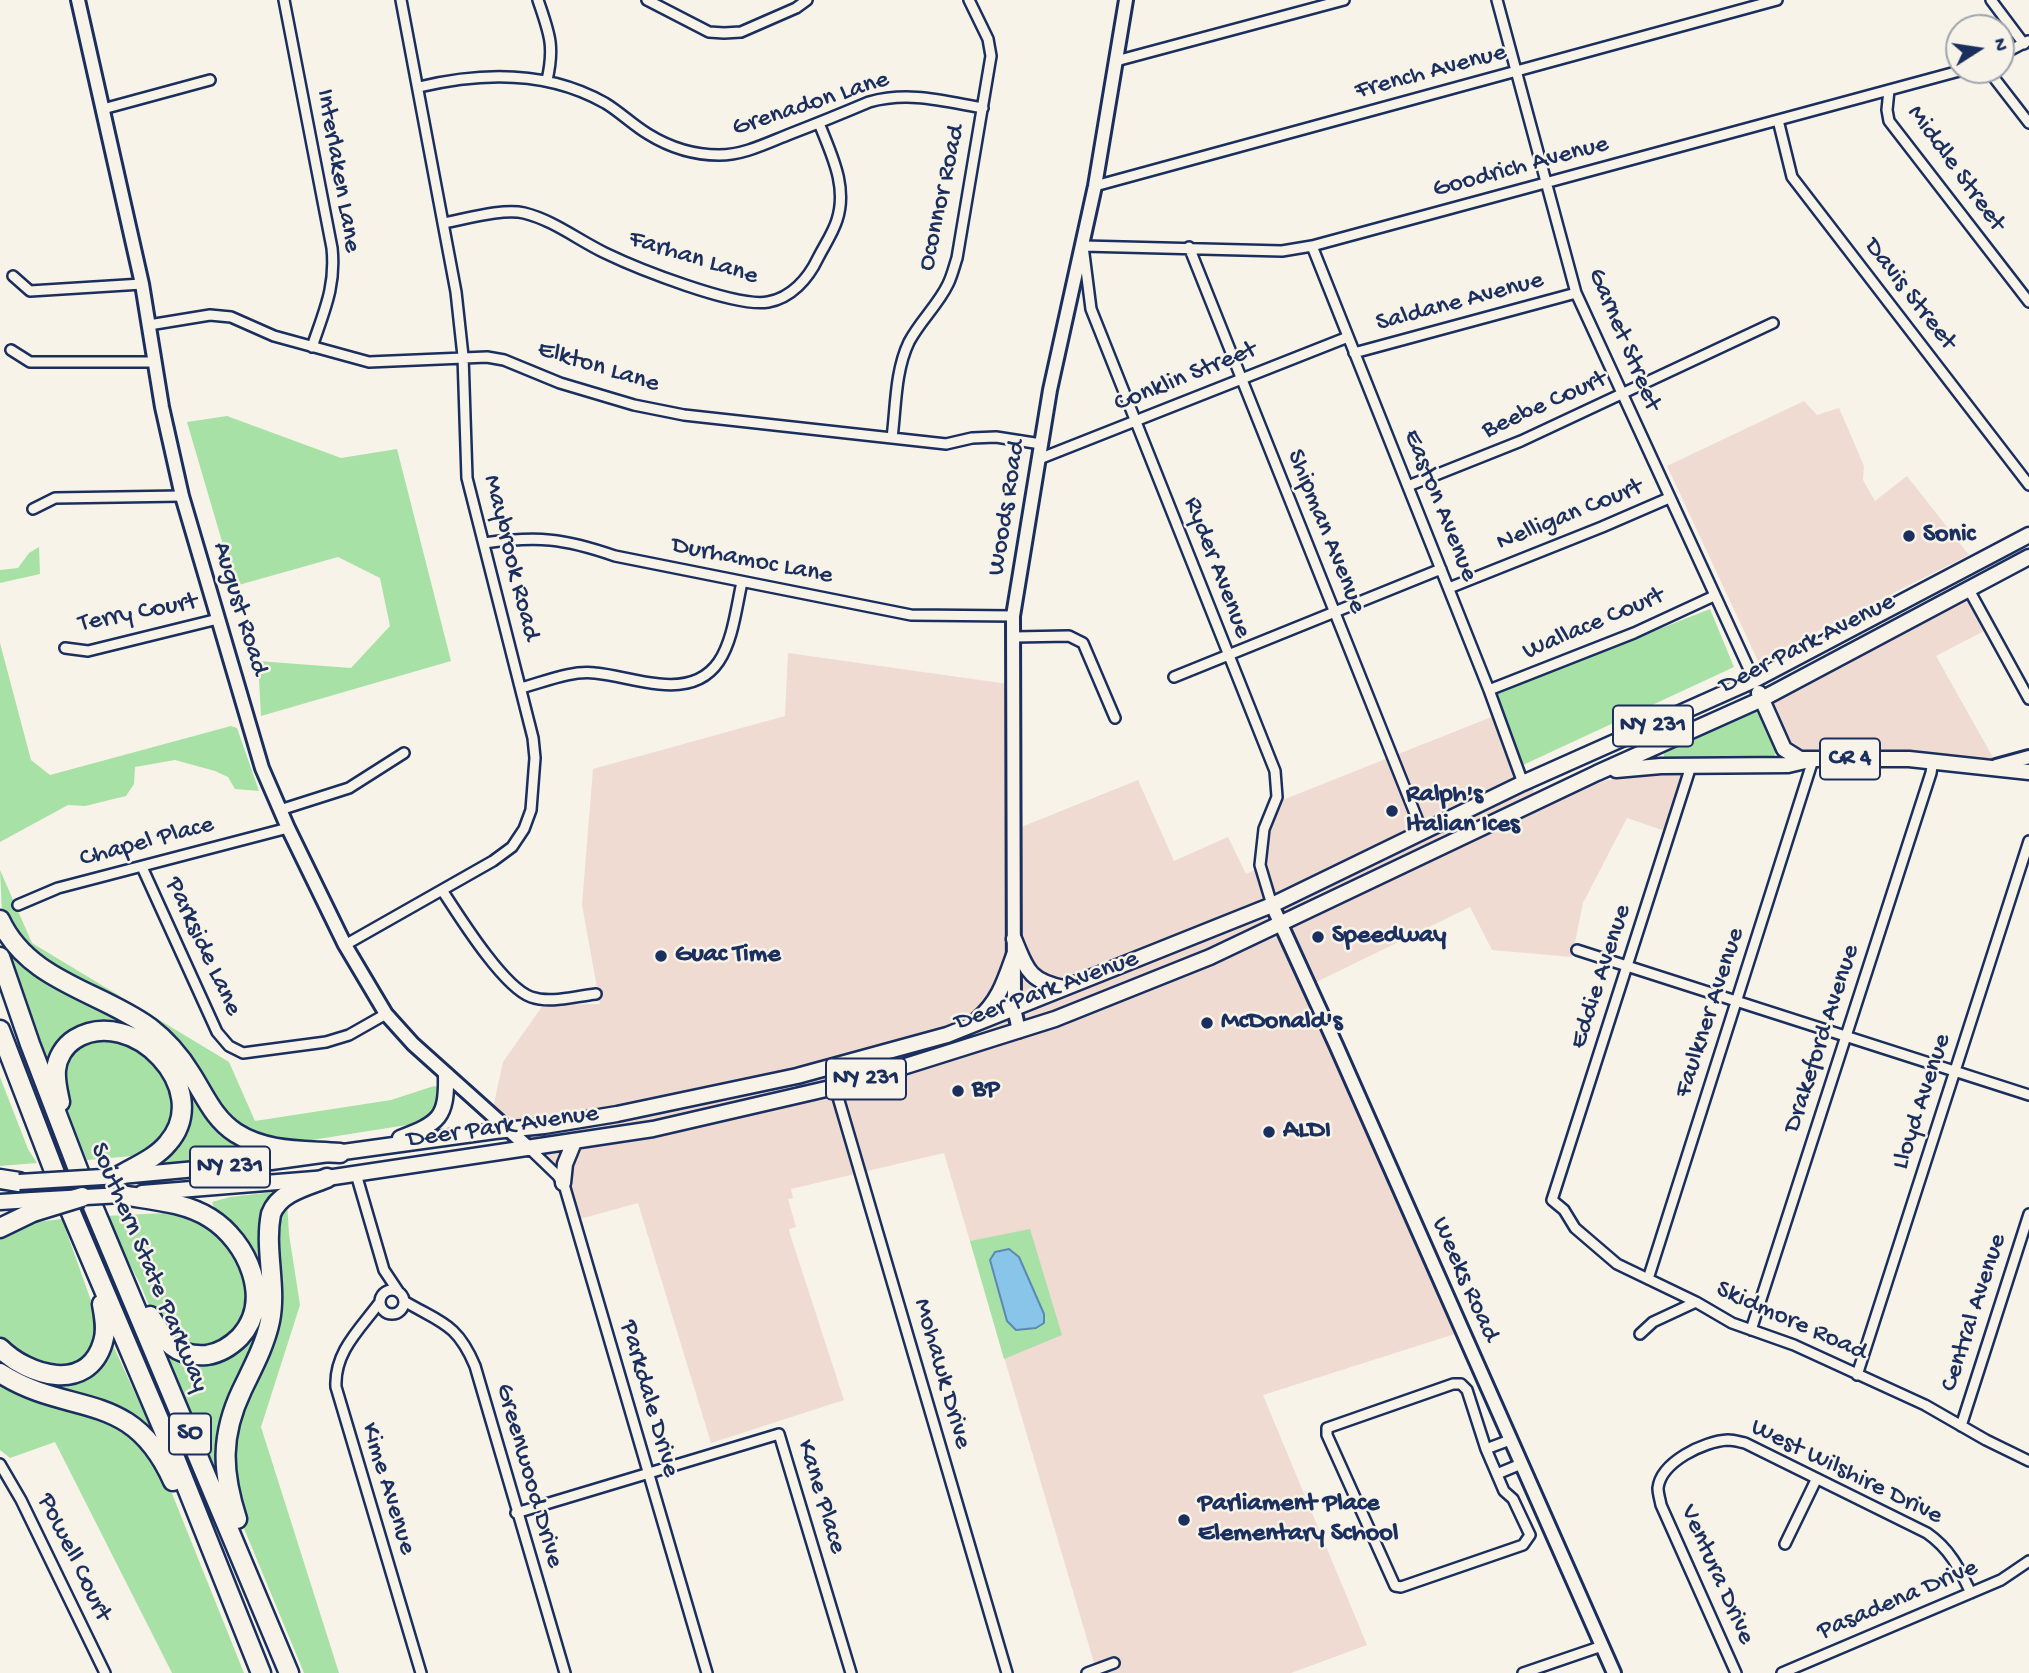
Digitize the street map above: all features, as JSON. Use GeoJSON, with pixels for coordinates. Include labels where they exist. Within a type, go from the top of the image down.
{"type":"FeatureCollection","features":[{"type":"Feature","properties":{"kind":"highway"},"geometry":{"type":"LineString","coordinates":[[0,920],[12,943],[35,965],[127,1013],[158,1035],[185,1064],[216,1115],[236,1133],[255,1143],[271,1147],[340,1153]]}},
{"type":"Feature","properties":{"kind":"highway","name":"Southern State Parkway"},"geometry":{"type":"LineString","coordinates":[[0,957],[69,1148],[289,1673]]}},
{"type":"Feature","properties":{"kind":"highway","name":"Southern State Parkway"},"geometry":{"type":"LineString","coordinates":[[0,1030],[37,1131],[261,1673]]}},
{"type":"Feature","properties":{"kind":"highway"},"geometry":{"type":"LineString","coordinates":[[69,1148],[56,1080],[57,1062],[62,1051],[75,1039],[97,1032],[118,1034],[141,1042],[160,1057],[175,1076],[181,1095],[181,1115],[173,1136],[164,1147],[119,1176]]}},
{"type":"Feature","properties":{"kind":"highway"},"geometry":{"type":"LineString","coordinates":[[0,1066],[12,1093],[37,1131]]}},
{"type":"Feature","properties":{"kind":"highway"},"geometry":{"type":"LineString","coordinates":[[254,1586],[226,1481],[228,1431],[234,1407],[262,1348],[270,1321],[270,1223],[273,1210],[288,1194],[327,1178]]}},
{"type":"Feature","properties":{"kind":"highway"},"geometry":{"type":"LineString","coordinates":[[0,1181],[19,1182]]}},
{"type":"Feature","properties":{"kind":"highway"},"geometry":{"type":"LineString","coordinates":[[122,1195],[193,1210],[223,1228],[240,1247],[251,1270],[255,1286],[254,1309],[246,1329],[232,1345],[209,1354],[191,1355],[176,1349],[163,1338],[125,1283]]}},
{"type":"Feature","properties":{"kind":"highway"},"geometry":{"type":"LineString","coordinates":[[0,1228],[32,1206],[82,1197]]}},
{"type":"Feature","properties":{"kind":"highway"},"geometry":{"type":"LineString","coordinates":[[0,1348],[22,1365],[44,1374],[64,1375],[84,1367],[99,1352],[104,1338],[105,1323],[99,1281]]}},
{"type":"Feature","properties":{"kind":"highway"},"geometry":{"type":"LineString","coordinates":[[0,1373],[41,1394],[99,1408],[121,1418],[138,1431],[162,1459],[180,1500],[210,1545]]}},
{"type":"Feature","properties":{"kind":"main road","name":"Deer Park Avenue"},"geometry":{"type":"LineString","coordinates":[[19,1182],[235,1167],[544,1126],[647,1109],[753,1087],[908,1046],[970,1026],[1272,905],[1523,783],[1754,680],[2029,535]]}},
{"type":"Feature","properties":{"kind":"main road","name":"Deer Park Avenue"},"geometry":{"type":"LineString","coordinates":[[82,1197],[327,1178],[530,1149],[682,1123],[835,1087],[1019,1031],[1199,961],[1280,925],[1597,772],[1762,699],[2029,557]]}},
{"type":"Feature","properties":{"kind":"main road","name":"CR 4"},"geometry":{"type":"LineString","coordinates":[[1754,680],[1788,753],[1800,759],[1897,758],[2029,772]]}},
{"type":"Feature","properties":{"kind":"main road"},"geometry":{"type":"LineString","coordinates":[[1597,772],[1644,766],[1788,765],[1813,760]]}},
{"type":"Feature","properties":{"kind":"main road"},"geometry":{"type":"LineString","coordinates":[[1014,939],[1031,974],[1041,982],[1065,988]]}},
{"type":"Feature","properties":{"kind":"main road"},"geometry":{"type":"LineString","coordinates":[[970,1026],[988,1010],[999,995],[1014,955]]}},
{"type":"Feature","properties":{"kind":"main road"},"geometry":{"type":"LineString","coordinates":[[377,1147],[436,1122],[446,1104],[446,1074]]}},
{"type":"Feature","properties":{"kind":"main road"},"geometry":{"type":"LineString","coordinates":[[563,1183],[565,1164],[574,1142]]}},
{"type":"Feature","properties":{"kind":"main road"},"geometry":{"type":"LineString","coordinates":[[0,1202],[32,1206]]}},
{"type":"Feature","properties":{"kind":"street","name":"August Road"},"geometry":{"type":"LineString","coordinates":[[78,0],[142,284],[167,436],[181,496],[262,768],[345,945],[386,1014],[413,1044],[530,1149]]}},
{"type":"Feature","properties":{"kind":"street","name":"Interlaken Lane"},"geometry":{"type":"LineString","coordinates":[[284,0],[334,271],[312,347]]}},
{"type":"Feature","properties":{"kind":"street","name":"Maybrook Road"},"geometry":{"type":"LineString","coordinates":[[345,945],[512,847],[524,829],[531,810],[535,758],[521,688],[467,478],[463,356],[456,292],[401,0]]}},
{"type":"Feature","properties":{"kind":"street"},"geometry":{"type":"LineString","coordinates":[[538,0],[551,38],[552,59],[547,80]]}},
{"type":"Feature","properties":{"kind":"street"},"geometry":{"type":"LineString","coordinates":[[646,0],[702,29],[724,33],[741,32],[796,8],[807,0]]}},
{"type":"Feature","properties":{"kind":"street","name":"Oconnor Road"},"geometry":{"type":"LineString","coordinates":[[892,438],[899,376],[908,345],[948,284],[957,258],[991,56],[988,39],[969,0]]}},
{"type":"Feature","properties":{"kind":"street","name":"Woods Road"},"geometry":{"type":"LineString","coordinates":[[1019,1031],[1014,1008],[1013,616],[1050,390],[1096,186],[1126,0]]}},
{"type":"Feature","properties":{"kind":"street"},"geometry":{"type":"LineString","coordinates":[[1116,61],[1344,0]]}},
{"type":"Feature","properties":{"kind":"street","name":"Garnet Street"},"geometry":{"type":"LineString","coordinates":[[1497,0],[1576,293],[1754,680]]}},
{"type":"Feature","properties":{"kind":"street","name":"French Avenue"},"geometry":{"type":"LineString","coordinates":[[1096,186],[1777,0]]}},
{"type":"Feature","properties":{"kind":"street"},"geometry":{"type":"LineString","coordinates":[[1990,0],[2026,42]]}},
{"type":"Feature","properties":{"kind":"street","name":"Goodrich Avenue"},"geometry":{"type":"LineString","coordinates":[[1083,246],[1283,251],[1312,246],[1945,75]]}},
{"type":"Feature","properties":{"kind":"street","name":"Grenadon Lane"},"geometry":{"type":"LineString","coordinates":[[419,87],[446,80],[488,76],[547,80],[578,90],[605,103],[647,134],[680,150],[719,155],[748,150],[889,96],[915,96],[983,108]]}},
{"type":"Feature","properties":{"kind":"street"},"geometry":{"type":"LineString","coordinates":[[103,109],[210,80]]}},
{"type":"Feature","properties":{"kind":"street"},"geometry":{"type":"LineString","coordinates":[[1999,84],[2029,123]]}},
{"type":"Feature","properties":{"kind":"street","name":"Middle Street"},"geometry":{"type":"LineString","coordinates":[[1888,90],[1889,121],[2029,302]]}},
{"type":"Feature","properties":{"kind":"street","name":"Davis Street"},"geometry":{"type":"LineString","coordinates":[[1778,120],[1792,177],[2029,485]]}},
{"type":"Feature","properties":{"kind":"street","name":"Farhan Lane"},"geometry":{"type":"LineString","coordinates":[[444,223],[521,212],[539,218],[604,253],[658,275],[745,303],[768,302],[789,294],[810,274],[837,220],[841,196],[838,173],[819,122]]}},
{"type":"Feature","properties":{"kind":"street","name":"Ryder Avenue"},"geometry":{"type":"LineString","coordinates":[[1083,246],[1091,309],[1275,771],[1278,797],[1264,829],[1260,865],[1272,905]]}},
{"type":"Feature","properties":{"kind":"street","name":"Easton Avenue"},"geometry":{"type":"LineString","coordinates":[[1312,246],[1449,588],[1523,783]]}},
{"type":"Feature","properties":{"kind":"street","name":"Shipman Avenue"},"geometry":{"type":"LineString","coordinates":[[1189,247],[1422,831]]}},
{"type":"Feature","properties":{"kind":"street"},"geometry":{"type":"LineString","coordinates":[[13,276],[30,291],[142,284]]}},
{"type":"Feature","properties":{"kind":"street","name":"Saldane Avenue"},"geometry":{"type":"LineString","coordinates":[[1354,353],[1576,293]]}},
{"type":"Feature","properties":{"kind":"street","name":"Elkton Lane"},"geometry":{"type":"LineString","coordinates":[[149,325],[210,315],[231,317],[274,336],[369,362],[391,363],[463,356],[503,360],[560,383],[634,405],[684,415],[946,444],[996,436],[1041,444]]}},
{"type":"Feature","properties":{"kind":"street","name":"Beebe Court"},"geometry":{"type":"LineString","coordinates":[[1408,486],[1521,441],[1773,323]]}},
{"type":"Feature","properties":{"kind":"street","name":"Conklin Street"},"geometry":{"type":"LineString","coordinates":[[1039,459],[1348,337]]}},
{"type":"Feature","properties":{"kind":"street"},"geometry":{"type":"LineString","coordinates":[[11,351],[30,362],[155,362]]}},
{"type":"Feature","properties":{"kind":"street"},"geometry":{"type":"LineString","coordinates":[[33,509],[55,498],[181,496]]}},
{"type":"Feature","properties":{"kind":"street","name":"Nelligan Court"},"geometry":{"type":"LineString","coordinates":[[1449,588],[1669,498]]}},
{"type":"Feature","properties":{"kind":"street","name":"Durhamoc Lane"},"geometry":{"type":"LineString","coordinates":[[484,543],[520,538],[550,538],[582,544],[615,556],[911,615],[1013,616]]}},
{"type":"Feature","properties":{"kind":"street"},"geometry":{"type":"LineString","coordinates":[[1174,677],[1441,569]]}},
{"type":"Feature","properties":{"kind":"street"},"geometry":{"type":"LineString","coordinates":[[521,688],[577,673],[593,672],[674,686],[691,682],[706,674],[721,660],[729,644],[742,582]]}},
{"type":"Feature","properties":{"kind":"street"},"geometry":{"type":"LineString","coordinates":[[1969,590],[2029,699]]}},
{"type":"Feature","properties":{"kind":"street","name":"Wallace Court"},"geometry":{"type":"LineString","coordinates":[[1489,691],[1634,633],[1714,596]]}},
{"type":"Feature","properties":{"kind":"street","name":"Terry Court"},"geometry":{"type":"LineString","coordinates":[[65,648],[88,651],[218,619]]}},
{"type":"Feature","properties":{"kind":"street"},"geometry":{"type":"LineString","coordinates":[[1014,638],[1069,636],[1083,643],[1115,718]]}},
{"type":"Feature","properties":{"kind":"street"},"geometry":{"type":"LineString","coordinates":[[280,810],[349,788],[404,753]]}},
{"type":"Feature","properties":{"kind":"street"},"geometry":{"type":"LineString","coordinates":[[1991,767],[2029,757]]}},
{"type":"Feature","properties":{"kind":"street","name":"Faulkner Avenue"},"geometry":{"type":"LineString","coordinates":[[1648,1279],[1813,760]]}},
{"type":"Feature","properties":{"kind":"street","name":"Drakeford Avenue"},"geometry":{"type":"LineString","coordinates":[[1751,1330],[1933,761]]}},
{"type":"Feature","properties":{"kind":"street","name":"Eddie Avenue"},"geometry":{"type":"LineString","coordinates":[[1552,1200],[1691,766]]}},
{"type":"Feature","properties":{"kind":"street","name":"Chapel Place"},"geometry":{"type":"LineString","coordinates":[[18,905],[58,888],[288,828]]}},
{"type":"Feature","properties":{"kind":"street","name":"Lloyd Avenue"},"geometry":{"type":"LineString","coordinates":[[1857,1375],[2029,841]]}},
{"type":"Feature","properties":{"kind":"street","name":"Parkside Lane"},"geometry":{"type":"LineString","coordinates":[[142,867],[217,1032],[229,1046],[243,1053],[326,1042],[349,1035],[386,1014]]}},
{"type":"Feature","properties":{"kind":"street"},"geometry":{"type":"LineString","coordinates":[[442,890],[467,929],[513,985],[530,997],[552,1000],[596,994]]}},
{"type":"Feature","properties":{"kind":"street","name":"Weeks Road"},"geometry":{"type":"LineString","coordinates":[[1272,905],[1614,1673]]}},
{"type":"Feature","properties":{"kind":"street"},"geometry":{"type":"LineString","coordinates":[[1577,950],[2029,1095]]}},
{"type":"Feature","properties":{"kind":"street","name":"Mohawk Drive"},"geometry":{"type":"LineString","coordinates":[[835,1087],[1007,1673]]}},
{"type":"Feature","properties":{"kind":"street","name":"Parkdale Drive"},"geometry":{"type":"LineString","coordinates":[[530,1149],[563,1183],[707,1673]]}},
{"type":"Feature","properties":{"kind":"street"},"geometry":{"type":"LineString","coordinates":[[356,1174],[384,1270],[404,1301],[398,1312],[386,1313],[381,1298],[384,1270]]}},
{"type":"Feature","properties":{"kind":"street","name":"Skidmore Road"},"geometry":{"type":"LineString","coordinates":[[1552,1200],[1564,1210],[1575,1228],[1617,1264],[1732,1322],[1794,1345],[1925,1405],[2029,1461]]}},
{"type":"Feature","properties":{"kind":"street","name":"Central Avenue"},"geometry":{"type":"LineString","coordinates":[[1961,1426],[2029,1214]]}},
{"type":"Feature","properties":{"kind":"street"},"geometry":{"type":"LineString","coordinates":[[381,1298],[389,1290],[398,1291]]}},
{"type":"Feature","properties":{"kind":"street","name":"Kime Avenue"},"geometry":{"type":"LineString","coordinates":[[381,1298],[338,1361],[336,1387],[421,1673]]}},
{"type":"Feature","properties":{"kind":"street","name":"Greenwood Drive"},"geometry":{"type":"LineString","coordinates":[[404,1301],[457,1332],[468,1349],[565,1673]]}},
{"type":"Feature","properties":{"kind":"street"},"geometry":{"type":"LineString","coordinates":[[1640,1334],[1653,1322],[1696,1302]]}},
{"type":"Feature","properties":{"kind":"street","name":"Greenwood Drive"},"geometry":{"type":"LineString","coordinates":[[398,1312],[423,1312]]}},
{"type":"Feature","properties":{"kind":"street","name":"Kime Avenue"},"geometry":{"type":"LineString","coordinates":[[365,1323],[386,1313]]}},
{"type":"Feature","properties":{"kind":"street"},"geometry":{"type":"LineString","coordinates":[[1453,1384],[1461,1384],[1467,1390],[1497,1474],[1504,1491],[1513,1499],[1525,1522],[1530,1535],[1528,1541],[1401,1587],[1395,1586],[1327,1435],[1327,1428],[1453,1384]]}},
{"type":"Feature","properties":{"kind":"street","name":"Kane Place"},"geometry":{"type":"LineString","coordinates":[[516,1513],[779,1434],[851,1673]]}},
{"type":"Feature","properties":{"kind":"street"},"geometry":{"type":"LineString","coordinates":[[1486,1449],[1510,1440]]}},
{"type":"Feature","properties":{"kind":"street","name":"West Wilshire Drive"},"geometry":{"type":"LineString","coordinates":[[1677,1459],[1714,1443],[1729,1440],[1745,1443],[1908,1522],[1943,1544],[1956,1562],[1971,1593]]}},
{"type":"Feature","properties":{"kind":"street","name":"Ventura Drive"},"geometry":{"type":"LineString","coordinates":[[1677,1459],[1660,1478],[1657,1491],[1736,1673]]}},
{"type":"Feature","properties":{"kind":"street","name":"Powell Court"},"geometry":{"type":"LineString","coordinates":[[0,1464],[22,1500],[105,1673]]}},
{"type":"Feature","properties":{"kind":"street"},"geometry":{"type":"LineString","coordinates":[[1497,1474],[1521,1464]]}},
{"type":"Feature","properties":{"kind":"street"},"geometry":{"type":"LineString","coordinates":[[1785,1544],[1816,1479]]}},
{"type":"Feature","properties":{"kind":"street","name":"Pasadena Drive"},"geometry":{"type":"LineString","coordinates":[[1782,1673],[2001,1580],[2029,1562]]}},
{"type":"Feature","properties":{"kind":"street"},"geometry":{"type":"LineString","coordinates":[[1523,1673],[1602,1646]]}},
{"type":"Feature","properties":{"kind":"street"},"geometry":{"type":"LineString","coordinates":[[1087,1673],[1114,1663]]}},
{"type":"Feature","properties":{"kind":"shaded area"},"geometry":{"type":"Polygon","coordinates":[[[1804,401],[1817,415],[1839,408],[1864,466],[1863,480],[1875,501],[1907,476],[1969,555],[1758,661],[1667,466],[1804,401]]]}},
{"type":"Feature","properties":{"kind":"shaded area"},"geometry":{"type":"Polygon","coordinates":[[[1967,595],[1986,630],[1936,656],[1995,761],[1805,754],[1790,747],[1772,703],[1967,595]]]}},
{"type":"Feature","properties":{"kind":"shaded area"},"geometry":{"type":"Polygon","coordinates":[[[788,653],[1008,684],[1009,832],[1138,780],[1174,861],[1228,837],[1246,874],[1267,865],[1269,837],[1280,801],[1504,712],[1540,808],[1595,784],[1634,773],[1683,769],[1668,832],[1627,818],[1583,903],[1572,957],[1492,950],[1470,907],[1302,989],[1455,1334],[1263,1395],[1367,1645],[1291,1673],[1097,1673],[944,1153],[791,1189],[793,1198],[788,1199],[796,1227],[789,1229],[790,1234],[844,1400],[711,1443],[638,1203],[580,1219],[571,1191],[525,1142],[521,1123],[493,1108],[503,1062],[543,1005],[600,1004],[582,905],[593,769],[785,716],[788,653]]]}},
{"type":"Feature","properties":{"kind":"green space"},"geometry":{"type":"Polygon","coordinates":[[[227,416],[341,458],[397,449],[451,661],[261,716],[258,661],[351,668],[390,626],[380,578],[338,557],[235,586],[187,422],[227,416]]]}},
{"type":"Feature","properties":{"kind":"green space"},"geometry":{"type":"Polygon","coordinates":[[[39,547],[40,574],[0,583],[0,570],[18,568],[29,553],[39,547]]]}},
{"type":"Feature","properties":{"kind":"green space"},"geometry":{"type":"Polygon","coordinates":[[[1710,609],[1734,667],[1523,765],[1497,693],[1710,609]]]}},
{"type":"Feature","properties":{"kind":"green space"},"geometry":{"type":"Polygon","coordinates":[[[0,643],[31,760],[50,775],[231,726],[237,728],[259,791],[235,789],[228,777],[175,760],[135,767],[134,784],[126,796],[85,806],[68,805],[0,842],[0,643]]]}},
{"type":"Feature","properties":{"kind":"green space"},"geometry":{"type":"Polygon","coordinates":[[[1756,709],[1776,753],[1773,757],[1665,760],[1663,752],[1756,709]]]}},
{"type":"Feature","properties":{"kind":"green space"},"geometry":{"type":"Polygon","coordinates":[[[0,870],[32,943],[229,1062],[255,1121],[391,1100],[434,1086],[438,1087],[440,1109],[426,1122],[299,1142],[269,1139],[240,1131],[176,1048],[42,967],[2,913],[0,870]]]}},
{"type":"Feature","properties":{"kind":"green space"},"geometry":{"type":"Polygon","coordinates":[[[7,945],[151,1038],[107,1027],[47,1063],[5,949],[7,945]]]}},
{"type":"Feature","properties":{"kind":"green space"},"geometry":{"type":"Polygon","coordinates":[[[97,1037],[121,1040],[136,1047],[158,1066],[167,1078],[176,1105],[175,1119],[170,1132],[151,1152],[147,1150],[132,1156],[87,1160],[60,1092],[64,1056],[76,1044],[97,1037]]]}},
{"type":"Feature","properties":{"kind":"green space"},"geometry":{"type":"Polygon","coordinates":[[[0,1077],[28,1149],[37,1163],[0,1166],[0,1077]]]}},
{"type":"Feature","properties":{"kind":"green space"},"geometry":{"type":"Polygon","coordinates":[[[186,1077],[244,1145],[239,1153],[183,1164],[158,1165],[155,1159],[186,1098],[191,1097],[182,1078],[186,1077]]]}},
{"type":"Feature","properties":{"kind":"green space"},"geometry":{"type":"Polygon","coordinates":[[[282,1191],[266,1305],[219,1469],[215,1470],[162,1350],[166,1348],[226,1354],[259,1284],[211,1213],[215,1210],[212,1202],[230,1197],[282,1191]]]}},
{"type":"Feature","properties":{"kind":"green space"},"geometry":{"type":"Polygon","coordinates":[[[287,1201],[289,1234],[300,1305],[261,1427],[339,1673],[304,1673],[233,1502],[232,1437],[271,1339],[277,1209],[287,1201]]]}},
{"type":"Feature","properties":{"kind":"green space"},"geometry":{"type":"Polygon","coordinates":[[[165,1213],[199,1223],[202,1220],[231,1244],[245,1269],[248,1283],[246,1311],[233,1335],[217,1346],[184,1349],[158,1327],[141,1286],[105,1216],[165,1213]]]}},
{"type":"Feature","properties":{"kind":"green space"},"geometry":{"type":"Polygon","coordinates":[[[62,1219],[95,1312],[99,1331],[95,1349],[82,1363],[68,1369],[33,1366],[0,1340],[0,1234],[28,1223],[62,1219]]]}},
{"type":"Feature","properties":{"kind":"green space"},"geometry":{"type":"Polygon","coordinates":[[[1030,1229],[1062,1335],[1004,1359],[970,1241],[1030,1229]]]}},
{"type":"Feature","properties":{"kind":"green space"},"geometry":{"type":"Polygon","coordinates":[[[111,1341],[156,1439],[0,1369],[0,1355],[53,1381],[111,1341]]]}},
{"type":"Feature","properties":{"kind":"green space"},"geometry":{"type":"Polygon","coordinates":[[[0,1380],[106,1419],[135,1437],[145,1447],[167,1481],[244,1673],[172,1673],[55,1442],[10,1458],[0,1450],[0,1380]]]}},
{"type":"Feature","properties":{"kind":"water"},"geometry":{"type":"Polygon","coordinates":[[[1009,1249],[1019,1257],[1044,1314],[1044,1323],[1036,1328],[1016,1330],[1007,1321],[990,1260],[995,1252],[1009,1249]]]}},
{"type":"Feature","properties":{"kind":"place","name":"Sonic"},"geometry":{"type":"Point","coordinates":[1909,536]}},
{"type":"Feature","properties":{"kind":"place","name":"Ralph's Italian Ices"},"geometry":{"type":"Point","coordinates":[1392,811]}},
{"type":"Feature","properties":{"kind":"place","name":"Speedway"},"geometry":{"type":"Point","coordinates":[1318,937]}},
{"type":"Feature","properties":{"kind":"place","name":"Guac Time"},"geometry":{"type":"Point","coordinates":[661,956]}},
{"type":"Feature","properties":{"kind":"place","name":"McDonald's"},"geometry":{"type":"Point","coordinates":[1207,1023]}},
{"type":"Feature","properties":{"kind":"place","name":"BP"},"geometry":{"type":"Point","coordinates":[958,1091]}},
{"type":"Feature","properties":{"kind":"place","name":"ALDI"},"geometry":{"type":"Point","coordinates":[1269,1132]}},
{"type":"Feature","properties":{"kind":"place","name":"Parliament Place Elementary School"},"geometry":{"type":"Point","coordinates":[1184,1520]}}]}
